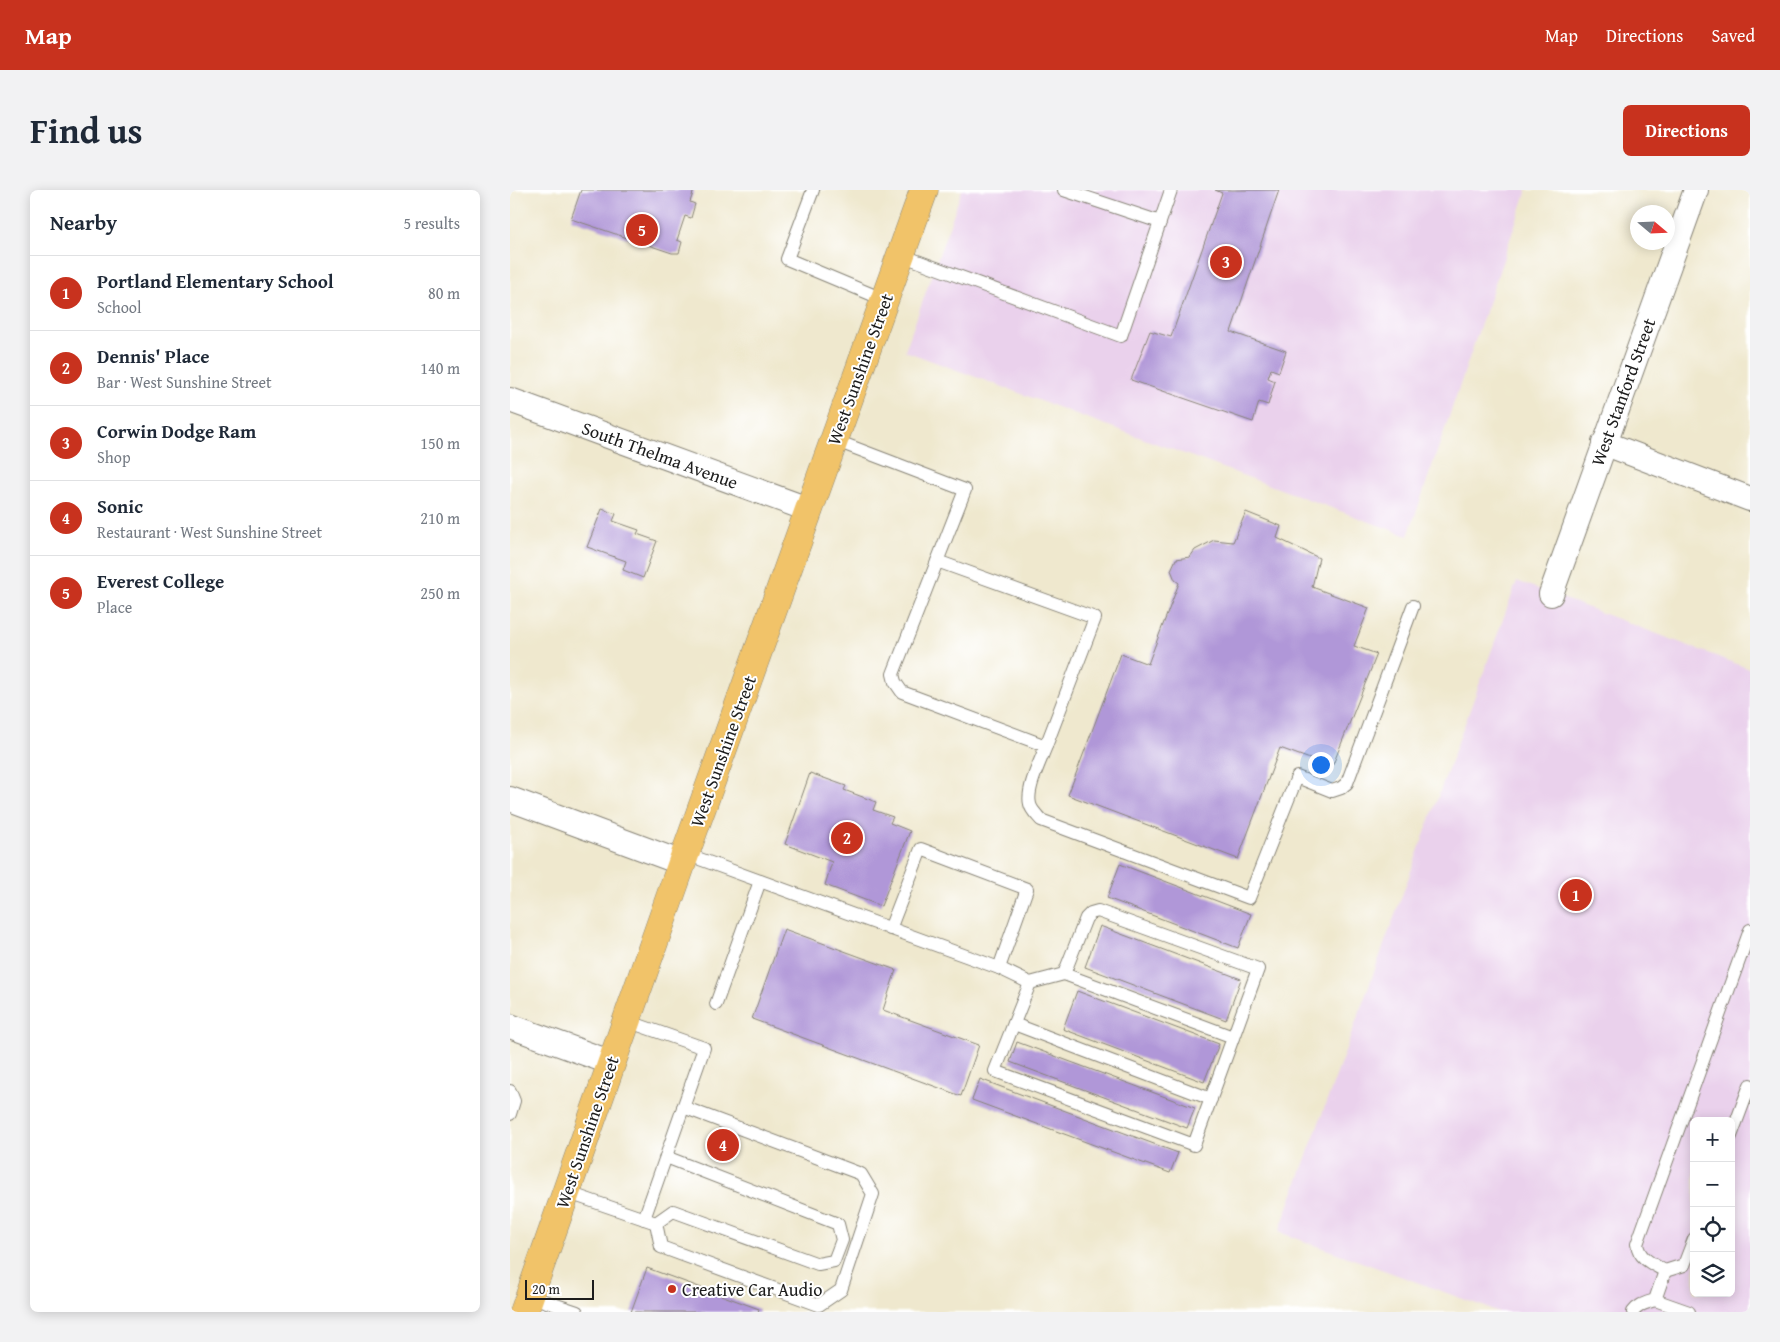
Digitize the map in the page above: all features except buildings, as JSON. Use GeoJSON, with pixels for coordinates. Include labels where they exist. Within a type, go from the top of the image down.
{"type":"FeatureCollection","features":[{"type":"Feature","properties":{"kind":"main road","name":"West Sunshine Street"},"geometry":{"type":"LineString","coordinates":[[526,1304],[924,190]]}},
{"type":"Feature","properties":{"kind":"street","name":"West Stanford Street"},"geometry":{"type":"LineString","coordinates":[[1550,594],[1696,190]]}},
{"type":"Feature","properties":{"kind":"street","name":"South Thelma Avenue"},"geometry":{"type":"LineString","coordinates":[[510,400],[810,510]]}},
{"type":"Feature","properties":{"kind":"street"},"geometry":{"type":"LineString","coordinates":[[1604,443],[1750,499]]}},
{"type":"Feature","properties":{"kind":"street"},"geometry":{"type":"LineString","coordinates":[[510,798],[684,858]]}},
{"type":"Feature","properties":{"kind":"street"},"geometry":{"type":"LineString","coordinates":[[510,1026],[612,1063]]}},
{"type":"Feature","properties":{"kind":"lane"},"geometry":{"type":"LineString","coordinates":[[813,190],[787,259],[885,300]]}},
{"type":"Feature","properties":{"kind":"lane"},"geometry":{"type":"LineString","coordinates":[[1064,190],[1160,222]]}},
{"type":"Feature","properties":{"kind":"lane"},"geometry":{"type":"LineString","coordinates":[[900,255],[1121,336],[1171,190]]}},
{"type":"Feature","properties":{"kind":"lane"},"geometry":{"type":"LineString","coordinates":[[834,440],[965,490],[893,674],[895,682],[902,692],[1046,746]]}},
{"type":"Feature","properties":{"kind":"lane"},"geometry":{"type":"LineString","coordinates":[[938,560],[1095,618],[1030,790],[1029,803],[1033,812],[1041,820],[1250,898],[1297,777],[1332,790],[1341,788],[1347,783],[1413,606]]}},
{"type":"Feature","properties":{"kind":"lane"},"geometry":{"type":"LineString","coordinates":[[890,929],[921,849],[1027,889],[999,968]]}},
{"type":"Feature","properties":{"kind":"lane"},"geometry":{"type":"LineString","coordinates":[[684,858],[760,881],[999,968],[1030,982],[1064,974],[1233,1037]]}},
{"type":"Feature","properties":{"kind":"lane"},"geometry":{"type":"LineString","coordinates":[[716,1004],[760,881]]}},
{"type":"Feature","properties":{"kind":"lane"},"geometry":{"type":"LineString","coordinates":[[1030,982],[995,1071],[1194,1145],[1258,969],[1098,911],[1091,913],[1086,918],[1064,974]]}},
{"type":"Feature","properties":{"kind":"lane"},"geometry":{"type":"LineString","coordinates":[[1690,1249],[1684,1265],[1665,1271],[1645,1259],[1638,1251],[1637,1244],[1750,930]]}},
{"type":"Feature","properties":{"kind":"lane"},"geometry":{"type":"LineString","coordinates":[[627,1021],[704,1048],[666,1157],[650,1221],[662,1247],[819,1305],[841,1290],[873,1194],[861,1174],[684,1107]]}},
{"type":"Feature","properties":{"kind":"lane"},"geometry":{"type":"LineString","coordinates":[[1014,1024],[1211,1099]]}},
{"type":"Feature","properties":{"kind":"lane"},"geometry":{"type":"LineString","coordinates":[[1735,1125],[1750,1085]]}},
{"type":"Feature","properties":{"kind":"lane"},"geometry":{"type":"LineString","coordinates":[[510,1091],[514,1101],[510,1114]]}},
{"type":"Feature","properties":{"kind":"lane"},"geometry":{"type":"LineString","coordinates":[[566,1192],[650,1221],[673,1211],[818,1264],[834,1261],[842,1240],[838,1224],[666,1157]]}},
{"type":"Feature","properties":{"kind":"lane"},"geometry":{"type":"LineString","coordinates":[[1655,1300],[1665,1271]]}},
{"type":"Feature","properties":{"kind":"lane"},"geometry":{"type":"LineString","coordinates":[[1633,1312],[1642,1304],[1655,1300],[1689,1312]]}},
{"type":"Feature","properties":{"kind":"lane"},"geometry":{"type":"LineString","coordinates":[[526,1304],[577,1312]]}},
{"type":"Feature","properties":{"kind":"shaded area"},"geometry":{"type":"Polygon","coordinates":[[[962,190],[1527,190],[1408,536],[905,351],[962,190]]]}},
{"type":"Feature","properties":{"kind":"shaded area"},"geometry":{"type":"Polygon","coordinates":[[[1517,581],[1750,669],[1750,1312],[1499,1312],[1279,1232],[1517,581]]]}},
{"type":"Feature","properties":{"kind":"place","name":"Everest College"},"geometry":{"type":"Point","coordinates":[642,230]}},
{"type":"Feature","properties":{"kind":"place","name":"Corwin Dodge Ram"},"geometry":{"type":"Point","coordinates":[1226,262]}},
{"type":"Feature","properties":{"kind":"place","name":"Dennis' Place"},"geometry":{"type":"Point","coordinates":[847,838]}},
{"type":"Feature","properties":{"kind":"place","name":"Portland Elementary School"},"geometry":{"type":"Point","coordinates":[1576,895]}},
{"type":"Feature","properties":{"kind":"place","name":"Sonic"},"geometry":{"type":"Point","coordinates":[723,1145]}},
{"type":"Feature","properties":{"kind":"place","name":"Creative Car Audio"},"geometry":{"type":"Point","coordinates":[672,1289]}}]}
